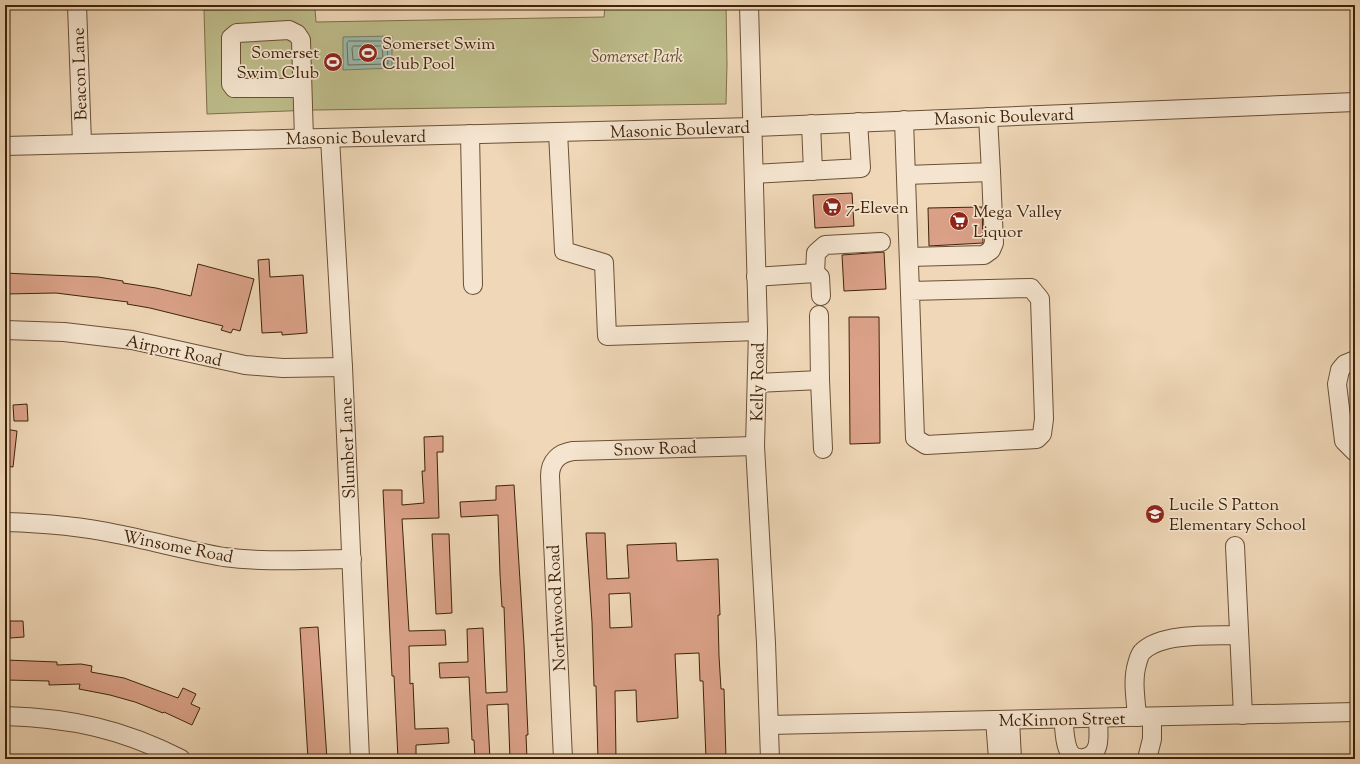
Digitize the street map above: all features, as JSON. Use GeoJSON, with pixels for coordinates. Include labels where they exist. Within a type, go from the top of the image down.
{"type":"FeatureCollection","features":[{"type":"Feature","properties":{"kind":"street","name":"Beacon Lane"},"geometry":{"type":"LineString","coordinates":[[77,5],[82,144]]}},
{"type":"Feature","properties":{"kind":"street","name":"Kelly Road"},"geometry":{"type":"LineString","coordinates":[[749,5],[758,331],[755,446],[766,643],[770,759]]}},
{"type":"Feature","properties":{"kind":"street"},"geometry":{"type":"LineString","coordinates":[[302,88],[234,88],[231,84],[231,38],[237,33],[244,32],[289,30],[297,34],[301,40],[304,139]]}},
{"type":"Feature","properties":{"kind":"street","name":"Masonic Boulevard"},"geometry":{"type":"LineString","coordinates":[[5,146],[753,127],[1355,102]]}},
{"type":"Feature","properties":{"kind":"street"},"geometry":{"type":"LineString","coordinates":[[909,257],[984,255],[991,250],[994,243],[988,117]]}},
{"type":"Feature","properties":{"kind":"street"},"geometry":{"type":"LineString","coordinates":[[904,120],[915,438],[926,446],[1037,439],[1042,434],[1044,419],[1040,299],[1031,288],[910,291]]}},
{"type":"Feature","properties":{"kind":"street"},"geometry":{"type":"LineString","coordinates":[[754,174],[861,168],[858,122]]}},
{"type":"Feature","properties":{"kind":"street"},"geometry":{"type":"LineString","coordinates":[[811,124],[814,171]]}},
{"type":"Feature","properties":{"kind":"street"},"geometry":{"type":"LineString","coordinates":[[558,132],[564,251],[604,263],[606,336],[758,331]]}},
{"type":"Feature","properties":{"kind":"street"},"geometry":{"type":"LineString","coordinates":[[470,134],[473,286]]}},
{"type":"Feature","properties":{"kind":"street","name":"Slumber Lane"},"geometry":{"type":"LineString","coordinates":[[330,138],[343,366],[360,759]]}},
{"type":"Feature","properties":{"kind":"street"},"geometry":{"type":"LineString","coordinates":[[906,175],[990,172]]}},
{"type":"Feature","properties":{"kind":"street"},"geometry":{"type":"LineString","coordinates":[[815,273],[816,252],[825,245],[880,242]]}},
{"type":"Feature","properties":{"kind":"street"},"geometry":{"type":"LineString","coordinates":[[756,277],[815,273],[820,277],[821,296]]}},
{"type":"Feature","properties":{"kind":"street"},"geometry":{"type":"LineString","coordinates":[[819,315],[823,449]]}},
{"type":"Feature","properties":{"kind":"street","name":"Airport Road"},"geometry":{"type":"LineString","coordinates":[[5,330],[64,332],[124,339],[245,365],[283,368],[343,366]]}},
{"type":"Feature","properties":{"kind":"street"},"geometry":{"type":"LineString","coordinates":[[1355,360],[1345,364],[1340,370],[1337,384],[1344,441],[1355,452]]}},
{"type":"Feature","properties":{"kind":"street"},"geometry":{"type":"LineString","coordinates":[[757,383],[820,380]]}},
{"type":"Feature","properties":{"kind":"street","name":"Snow Road"},"geometry":{"type":"LineString","coordinates":[[556,458],[567,452],[573,451],[755,446]]}},
{"type":"Feature","properties":{"kind":"street","name":"Northwood Road"},"geometry":{"type":"LineString","coordinates":[[556,458],[551,468],[550,476],[563,759]]}},
{"type":"Feature","properties":{"kind":"street","name":"Winsome Road"},"geometry":{"type":"LineString","coordinates":[[5,522],[65,525],[101,531],[191,552],[226,557],[261,560],[352,559]]}},
{"type":"Feature","properties":{"kind":"street"},"geometry":{"type":"LineString","coordinates":[[1235,546],[1243,714]]}},
{"type":"Feature","properties":{"kind":"street"},"geometry":{"type":"LineString","coordinates":[[1147,759],[1152,739],[1144,717],[1135,680],[1137,665],[1142,651],[1167,639],[1239,635]]}},
{"type":"Feature","properties":{"kind":"street","name":"McKinnon Street"},"geometry":{"type":"LineString","coordinates":[[769,725],[1355,712]]}},
{"type":"Feature","properties":{"kind":"street"},"geometry":{"type":"LineString","coordinates":[[5,716],[46,717],[104,728],[152,744],[181,759]]}},
{"type":"Feature","properties":{"kind":"street"},"geometry":{"type":"LineString","coordinates":[[1063,719],[1067,745],[1071,754],[1080,759],[1097,755],[1098,718]]}},
{"type":"Feature","properties":{"kind":"street"},"geometry":{"type":"LineString","coordinates":[[998,759],[1003,720]]}},
{"type":"Feature","properties":{"kind":"street"},"geometry":{"type":"LineString","coordinates":[[1003,720],[1012,759]]}},
{"type":"Feature","properties":{"kind":"green space","name":"Somerset Park"},"geometry":{"type":"Polygon","coordinates":[[[605,5],[726,5],[726,104],[314,110],[207,114],[204,10],[315,9],[316,22],[604,17],[605,5]]]}},
{"type":"Feature","properties":{"kind":"water","name":"Somerset Swim Club Pool"},"geometry":{"type":"Polygon","coordinates":[[[392,36],[392,68],[343,70],[343,37],[392,36]]]}},
{"type":"Feature","properties":{"kind":"building"},"geometry":{"type":"Polygon","coordinates":[[[852,193],[854,226],[815,228],[813,195],[852,193]]]}},
{"type":"Feature","properties":{"kind":"building"},"geometry":{"type":"Polygon","coordinates":[[[982,207],[983,243],[929,246],[928,208],[982,207]]]}},
{"type":"Feature","properties":{"kind":"building"},"geometry":{"type":"Polygon","coordinates":[[[884,252],[886,289],[844,291],[842,255],[884,252]]]}},
{"type":"Feature","properties":{"kind":"building"},"geometry":{"type":"Polygon","coordinates":[[[269,259],[270,277],[303,275],[307,333],[282,335],[282,332],[262,333],[258,260],[269,259]]]}},
{"type":"Feature","properties":{"kind":"building"},"geometry":{"type":"Polygon","coordinates":[[[198,264],[254,279],[240,331],[233,329],[231,333],[221,330],[223,326],[150,308],[127,304],[128,302],[56,293],[5,294],[5,273],[98,277],[191,296],[198,264]]]}},
{"type":"Feature","properties":{"kind":"building"},"geometry":{"type":"Polygon","coordinates":[[[849,317],[879,317],[880,443],[850,444],[849,317]]]}},
{"type":"Feature","properties":{"kind":"building"},"geometry":{"type":"Polygon","coordinates":[[[27,404],[28,421],[14,421],[13,405],[27,404]]]}},
{"type":"Feature","properties":{"kind":"building"},"geometry":{"type":"Polygon","coordinates":[[[5,429],[17,431],[13,467],[5,466],[5,429]]]}},
{"type":"Feature","properties":{"kind":"building"},"geometry":{"type":"Polygon","coordinates":[[[443,436],[443,452],[437,452],[439,518],[402,519],[409,631],[445,630],[446,645],[409,646],[410,684],[413,683],[415,729],[448,728],[449,743],[416,745],[416,759],[398,759],[394,676],[392,676],[383,490],[402,490],[402,505],[424,503],[422,471],[425,471],[424,437],[443,436]]]}},
{"type":"Feature","properties":{"kind":"building"},"geometry":{"type":"Polygon","coordinates":[[[514,485],[524,645],[528,735],[526,735],[527,759],[510,759],[508,704],[487,705],[490,759],[475,759],[474,740],[472,740],[469,677],[440,678],[439,663],[468,662],[467,629],[483,628],[486,693],[507,692],[504,607],[502,607],[498,515],[461,517],[460,502],[496,500],[496,486],[514,485]]]}},
{"type":"Feature","properties":{"kind":"building"},"geometry":{"type":"Polygon","coordinates":[[[586,533],[605,533],[607,579],[629,578],[627,545],[676,543],[677,561],[718,559],[720,615],[718,615],[719,656],[721,689],[724,689],[726,759],[706,759],[703,681],[700,681],[699,653],[675,654],[678,718],[637,722],[636,690],[615,691],[616,759],[598,759],[592,622],[586,533]],[[630,593],[609,594],[610,628],[632,627],[630,593]]]}},
{"type":"Feature","properties":{"kind":"building"},"geometry":{"type":"Polygon","coordinates":[[[432,534],[449,534],[452,613],[436,614],[432,534]]]}},
{"type":"Feature","properties":{"kind":"building"},"geometry":{"type":"Polygon","coordinates":[[[10,621],[23,621],[24,637],[10,638],[10,621]]]}},
{"type":"Feature","properties":{"kind":"building"},"geometry":{"type":"Polygon","coordinates":[[[318,627],[327,759],[308,759],[300,628],[318,627]]]}},
{"type":"Feature","properties":{"kind":"building"},"geometry":{"type":"Polygon","coordinates":[[[5,660],[57,662],[57,665],[81,664],[92,666],[91,672],[124,678],[178,698],[183,688],[196,694],[191,704],[200,708],[192,725],[164,712],[163,713],[135,702],[79,689],[80,684],[49,685],[49,681],[5,680],[5,660]]]}},
{"type":"Feature","properties":{"kind":"place","name":"Somerset Swim Club Pool"},"geometry":{"type":"Point","coordinates":[368,53]}},
{"type":"Feature","properties":{"kind":"place","name":"Somerset Swim Club"},"geometry":{"type":"Point","coordinates":[333,62]}},
{"type":"Feature","properties":{"kind":"place","name":"7-Eleven"},"geometry":{"type":"Point","coordinates":[832,207]}},
{"type":"Feature","properties":{"kind":"place","name":"Mega Valley Liquor"},"geometry":{"type":"Point","coordinates":[959,221]}},
{"type":"Feature","properties":{"kind":"place","name":"Lucile S Patton Elementary School"},"geometry":{"type":"Point","coordinates":[1155,514]}}]}
